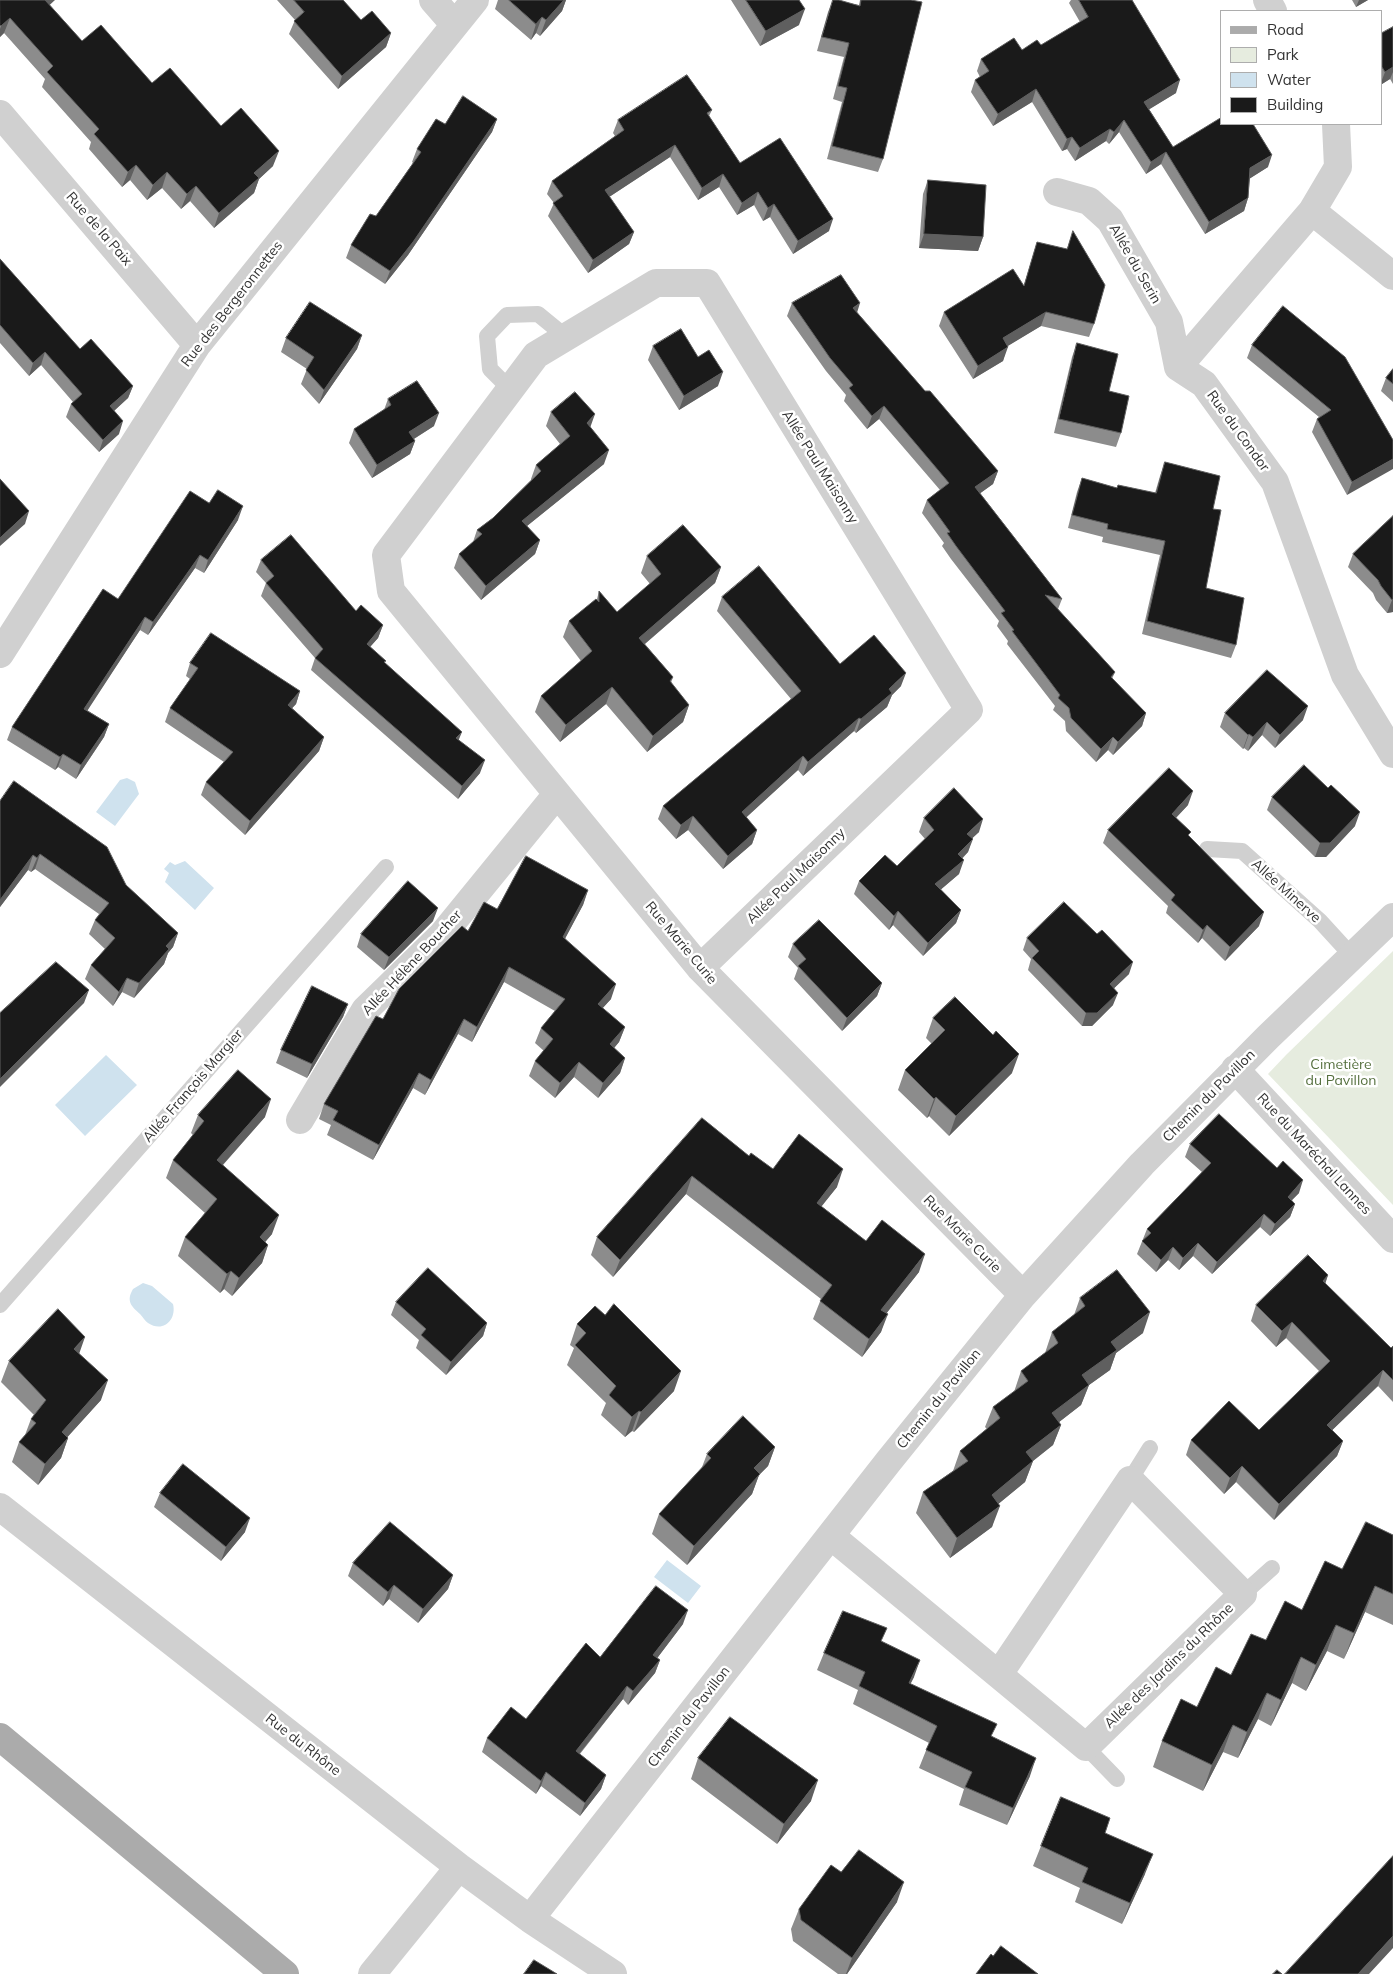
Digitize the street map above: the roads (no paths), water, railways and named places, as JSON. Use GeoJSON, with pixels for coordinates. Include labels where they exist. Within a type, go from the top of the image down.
{"type":"FeatureCollection","features":[{"type":"Feature","properties":{"kind":"main road"},"geometry":{"type":"LineString","coordinates":[[0,1737],[285,1974]]}},
{"type":"Feature","properties":{"kind":"street"},"geometry":{"type":"LineString","coordinates":[[433,0],[454,24]]}},
{"type":"Feature","properties":{"kind":"street","name":"Rue des Bergeronnettes"},"geometry":{"type":"LineString","coordinates":[[0,654],[197,344],[475,0]]}},
{"type":"Feature","properties":{"kind":"street","name":"Rue de la Paix"},"geometry":{"type":"LineString","coordinates":[[0,114],[197,344]]}},
{"type":"Feature","properties":{"kind":"street"},"geometry":{"type":"LineString","coordinates":[[1178,367],[1312,211],[1338,167],[1336,125]]}},
{"type":"Feature","properties":{"kind":"street","name":"Allée du Serin"},"geometry":{"type":"LineString","coordinates":[[1057,192],[1089,201],[1110,220],[1169,322],[1178,367]]}},
{"type":"Feature","properties":{"kind":"street"},"geometry":{"type":"LineString","coordinates":[[1312,211],[1393,276]]}},
{"type":"Feature","properties":{"kind":"street","name":"Allée Paul Maisonny"},"geometry":{"type":"LineString","coordinates":[[386,555],[536,355],[656,283],[707,283],[969,710],[700,968]]}},
{"type":"Feature","properties":{"kind":"street","name":"Rue du Condor"},"geometry":{"type":"LineString","coordinates":[[1178,367],[1204,384],[1275,482],[1345,675],[1393,754]]}},
{"type":"Feature","properties":{"kind":"street","name":"Rue Marie Curie"},"geometry":{"type":"LineString","coordinates":[[386,555],[391,591],[700,968],[1023,1295]]}},
{"type":"Feature","properties":{"kind":"street","name":"Allée Hélène Boucher"},"geometry":{"type":"LineString","coordinates":[[300,1120],[365,1010],[442,935],[557,794]]}},
{"type":"Feature","properties":{"kind":"street","name":"Chemin du Pavillon"},"geometry":{"type":"LineString","coordinates":[[530,1919],[1023,1295],[1142,1164],[1235,1069],[1393,917]]}},
{"type":"Feature","properties":{"kind":"street","name":"Rue du Maréchal Lannes"},"geometry":{"type":"LineString","coordinates":[[1235,1069],[1393,1239]]}},
{"type":"Feature","properties":{"kind":"street"},"geometry":{"type":"LineString","coordinates":[[999,1674],[1130,1480]]}},
{"type":"Feature","properties":{"kind":"street","name":"Allée des Jardins du Rhône"},"geometry":{"type":"LineString","coordinates":[[1086,1747],[1243,1594],[1130,1480]]}},
{"type":"Feature","properties":{"kind":"street","name":"Rue du Rhône"},"geometry":{"type":"LineString","coordinates":[[0,1507],[459,1867],[530,1919],[613,1974]]}},
{"type":"Feature","properties":{"kind":"street"},"geometry":{"type":"LineString","coordinates":[[831,1536],[1086,1747]]}},
{"type":"Feature","properties":{"kind":"street"},"geometry":{"type":"LineString","coordinates":[[372,1974],[459,1867]]}},
{"type":"Feature","properties":{"kind":"lane"},"geometry":{"type":"LineString","coordinates":[[510,389],[490,369],[487,336],[507,315],[538,314],[566,337]]}},
{"type":"Feature","properties":{"kind":"lane","name":"Allée Minerve"},"geometry":{"type":"LineString","coordinates":[[1207,849],[1242,851],[1320,921],[1352,956]]}},
{"type":"Feature","properties":{"kind":"lane","name":"Allée François Margier"},"geometry":{"type":"LineString","coordinates":[[0,1305],[386,866]]}},
{"type":"Feature","properties":{"kind":"lane"},"geometry":{"type":"LineString","coordinates":[[1130,1480],[1150,1448]]}},
{"type":"Feature","properties":{"kind":"lane"},"geometry":{"type":"LineString","coordinates":[[1243,1594],[1272,1568]]}},
{"type":"Feature","properties":{"kind":"lane"},"geometry":{"type":"LineString","coordinates":[[1086,1747],[1117,1779]]}},
{"type":"Feature","properties":{"kind":"water"},"geometry":{"type":"Polygon","coordinates":[[[127,778],[135,782],[139,794],[115,826],[96,812],[120,780],[127,778]]]}},
{"type":"Feature","properties":{"kind":"water"},"geometry":{"type":"Polygon","coordinates":[[[185,861],[214,888],[195,910],[165,882],[169,873],[164,869],[170,862],[175,865],[185,861]]]}},
{"type":"Feature","properties":{"kind":"water"},"geometry":{"type":"Polygon","coordinates":[[[106,1055],[137,1085],[85,1136],[55,1105],[106,1055]]]}},
{"type":"Feature","properties":{"kind":"water"},"geometry":{"type":"Polygon","coordinates":[[[143,1283],[152,1286],[173,1304],[174,1310],[171,1320],[164,1326],[154,1326],[148,1323],[130,1303],[133,1289],[143,1283]]]}},
{"type":"Feature","properties":{"kind":"water"},"geometry":{"type":"Polygon","coordinates":[[[667,1560],[701,1586],[688,1603],[654,1577],[667,1560]]]}},
{"type":"Feature","properties":{"kind":"park label","name":"Cimetière du Pavillon"},"geometry":{"type":"Point","coordinates":[1341,1074]}}]}
